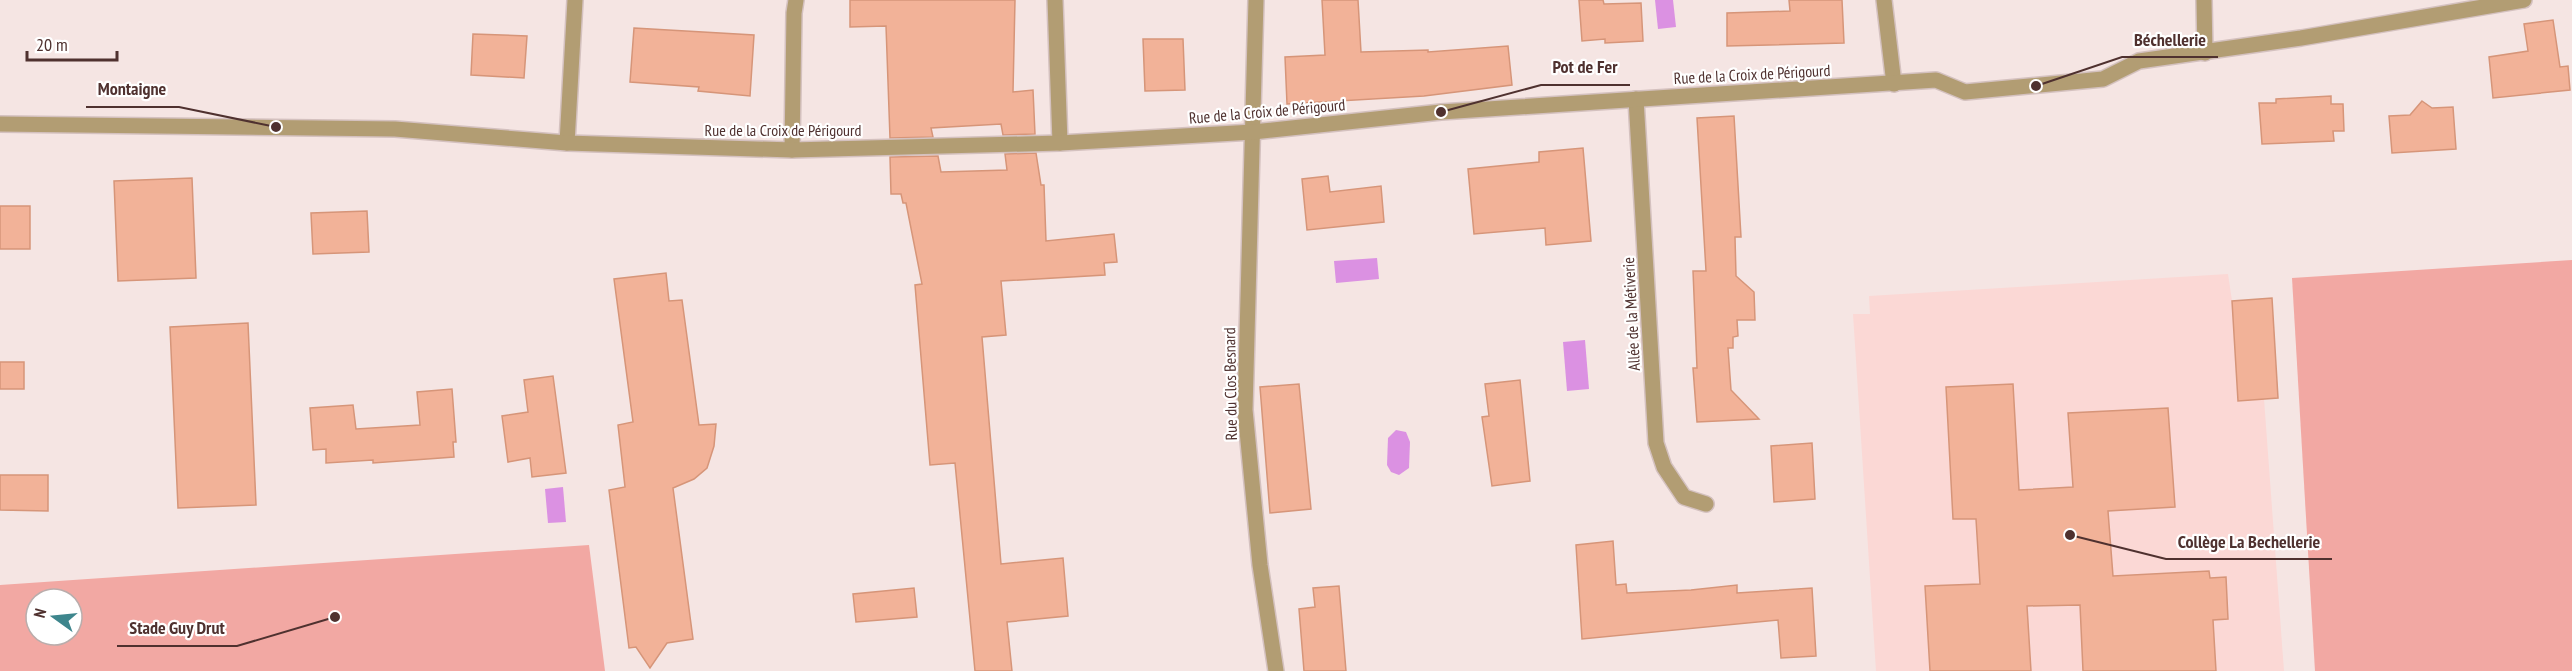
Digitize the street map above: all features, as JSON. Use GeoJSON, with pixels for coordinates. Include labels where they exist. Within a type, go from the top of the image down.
{"type":"FeatureCollection","features":[{"type":"Feature","properties":{"kind":"street"},"geometry":{"type":"LineString","coordinates":[[567,143],[575,0]]}},
{"type":"Feature","properties":{"kind":"street"},"geometry":{"type":"LineString","coordinates":[[792,150],[796,0]]}},
{"type":"Feature","properties":{"kind":"street"},"geometry":{"type":"LineString","coordinates":[[1055,0],[1060,143]]}},
{"type":"Feature","properties":{"kind":"street","name":"Rue du Clos Besnard"},"geometry":{"type":"LineString","coordinates":[[1256,0],[1245,410],[1260,565],[1276,671]]}},
{"type":"Feature","properties":{"kind":"street"},"geometry":{"type":"LineString","coordinates":[[1884,0],[1894,84]]}},
{"type":"Feature","properties":{"kind":"street"},"geometry":{"type":"LineString","coordinates":[[2204,0],[2205,53]]}},
{"type":"Feature","properties":{"kind":"street","name":"Rue de la Croix de Périgourd"},"geometry":{"type":"LineString","coordinates":[[0,124],[395,129],[567,143],[792,150],[1060,143],[1253,132],[1441,112],[1936,80],[1965,92],[2036,86],[2103,79],[2139,61],[2205,53],[2524,0]]}},
{"type":"Feature","properties":{"kind":"street","name":"Allée de la Métiverie"},"geometry":{"type":"LineString","coordinates":[[1636,99],[1656,443],[1664,467],[1684,497],[1706,504]]}},
{"type":"Feature","properties":{"kind":"shaded area"},"geometry":{"type":"Polygon","coordinates":[[[1655,0],[1673,0],[1676,27],[1658,29],[1655,0]]]}},
{"type":"Feature","properties":{"kind":"shaded area"},"geometry":{"type":"Polygon","coordinates":[[[1377,258],[1379,279],[1336,283],[1334,261],[1377,258]]]}},
{"type":"Feature","properties":{"kind":"shaded area"},"geometry":{"type":"Polygon","coordinates":[[[2572,260],[2572,671],[2315,671],[2292,278],[2572,260]]]}},
{"type":"Feature","properties":{"kind":"shaded area"},"geometry":{"type":"Polygon","coordinates":[[[2228,274],[2232,301],[2272,298],[2278,398],[2264,399],[2284,671],[1876,671],[1853,314],[1870,314],[1869,296],[2228,274]]]}},
{"type":"Feature","properties":{"kind":"shaded area"},"geometry":{"type":"Polygon","coordinates":[[[1585,340],[1589,389],[1567,391],[1563,342],[1585,340]]]}},
{"type":"Feature","properties":{"kind":"shaded area"},"geometry":{"type":"Polygon","coordinates":[[[1396,430],[1406,432],[1410,442],[1409,468],[1399,475],[1391,472],[1387,465],[1388,438],[1396,430]]]}},
{"type":"Feature","properties":{"kind":"shaded area"},"geometry":{"type":"Polygon","coordinates":[[[563,487],[566,522],[548,523],[545,489],[563,487]]]}},
{"type":"Feature","properties":{"kind":"shaded area"},"geometry":{"type":"Polygon","coordinates":[[[589,545],[605,671],[0,671],[0,585],[589,545]]]}},
{"type":"Feature","properties":{"kind":"building"},"geometry":{"type":"Polygon","coordinates":[[[850,0],[1015,0],[1013,92],[1033,90],[1035,134],[1003,135],[1001,124],[931,128],[933,137],[890,138],[886,26],[850,27],[850,0]]]}},
{"type":"Feature","properties":{"kind":"building"},"geometry":{"type":"Polygon","coordinates":[[[1322,0],[1358,0],[1361,52],[1428,50],[1428,52],[1508,46],[1512,85],[1424,96],[1287,104],[1285,57],[1325,55],[1322,0]]]}},
{"type":"Feature","properties":{"kind":"building"},"geometry":{"type":"Polygon","coordinates":[[[1579,0],[1603,0],[1604,4],[1641,3],[1643,41],[1605,43],[1605,39],[1582,41],[1579,0]]]}},
{"type":"Feature","properties":{"kind":"building"},"geometry":{"type":"Polygon","coordinates":[[[1789,0],[1842,0],[1844,43],[1727,46],[1727,13],[1790,11],[1789,0]]]}},
{"type":"Feature","properties":{"kind":"building"},"geometry":{"type":"Polygon","coordinates":[[[2553,20],[2560,67],[2568,66],[2570,90],[2493,98],[2489,57],[2528,51],[2524,24],[2553,20]]]}},
{"type":"Feature","properties":{"kind":"building"},"geometry":{"type":"Polygon","coordinates":[[[634,28],[754,35],[750,96],[698,91],[699,87],[630,82],[634,28]]]}},
{"type":"Feature","properties":{"kind":"building"},"geometry":{"type":"Polygon","coordinates":[[[473,34],[527,36],[524,78],[471,75],[473,34]]]}},
{"type":"Feature","properties":{"kind":"building"},"geometry":{"type":"Polygon","coordinates":[[[1143,39],[1183,39],[1185,90],[1145,91],[1143,39]]]}},
{"type":"Feature","properties":{"kind":"building"},"geometry":{"type":"Polygon","coordinates":[[[2331,96],[2331,104],[2343,104],[2344,131],[2333,131],[2334,141],[2262,144],[2259,103],[2276,103],[2276,99],[2331,96]]]}},
{"type":"Feature","properties":{"kind":"building"},"geometry":{"type":"Polygon","coordinates":[[[2422,101],[2432,108],[2453,107],[2456,149],[2392,153],[2389,116],[2410,115],[2422,101]]]}},
{"type":"Feature","properties":{"kind":"building"},"geometry":{"type":"Polygon","coordinates":[[[1734,116],[1741,237],[1735,237],[1736,276],[1754,292],[1755,320],[1737,320],[1738,336],[1733,337],[1733,348],[1728,348],[1731,390],[1759,419],[1697,422],[1693,368],[1697,368],[1693,271],[1706,271],[1697,118],[1734,116]]]}},
{"type":"Feature","properties":{"kind":"building"},"geometry":{"type":"Polygon","coordinates":[[[1583,148],[1591,241],[1546,245],[1545,228],[1474,234],[1468,169],[1539,162],[1539,152],[1583,148]]]}},
{"type":"Feature","properties":{"kind":"building"},"geometry":{"type":"Polygon","coordinates":[[[1036,153],[1041,185],[1044,185],[1046,241],[1114,234],[1117,262],[1104,263],[1105,275],[1001,281],[1006,335],[982,337],[1001,564],[1063,558],[1068,616],[1007,622],[1012,671],[975,671],[955,463],[930,465],[915,285],[922,284],[906,203],[903,203],[901,194],[891,194],[890,157],[938,156],[941,172],[1007,170],[1005,154],[1036,153]]]}},
{"type":"Feature","properties":{"kind":"building"},"geometry":{"type":"Polygon","coordinates":[[[1328,176],[1330,192],[1381,186],[1384,222],[1307,230],[1302,179],[1328,176]]]}},
{"type":"Feature","properties":{"kind":"building"},"geometry":{"type":"Polygon","coordinates":[[[192,178],[196,278],[118,281],[114,181],[192,178]]]}},
{"type":"Feature","properties":{"kind":"building"},"geometry":{"type":"Polygon","coordinates":[[[0,206],[30,206],[30,249],[0,249],[0,206]]]}},
{"type":"Feature","properties":{"kind":"building"},"geometry":{"type":"Polygon","coordinates":[[[367,211],[369,252],[313,254],[311,213],[367,211]]]}},
{"type":"Feature","properties":{"kind":"building"},"geometry":{"type":"Polygon","coordinates":[[[666,273],[669,301],[682,300],[699,425],[716,424],[714,446],[707,468],[694,479],[673,488],[693,639],[667,643],[650,668],[636,647],[629,648],[609,490],[625,487],[618,425],[633,422],[614,279],[666,273]]]}},
{"type":"Feature","properties":{"kind":"building"},"geometry":{"type":"Polygon","coordinates":[[[2272,298],[2278,398],[2238,401],[2232,301],[2272,298]]]}},
{"type":"Feature","properties":{"kind":"building"},"geometry":{"type":"Polygon","coordinates":[[[248,323],[256,505],[178,508],[170,327],[248,323]]]}},
{"type":"Feature","properties":{"kind":"building"},"geometry":{"type":"Polygon","coordinates":[[[0,362],[24,362],[24,389],[0,389],[0,362]]]}},
{"type":"Feature","properties":{"kind":"building"},"geometry":{"type":"Polygon","coordinates":[[[553,376],[566,473],[532,477],[530,458],[508,462],[502,416],[528,412],[524,380],[553,376]]]}},
{"type":"Feature","properties":{"kind":"building"},"geometry":{"type":"Polygon","coordinates":[[[1520,380],[1530,481],[1492,486],[1482,417],[1489,416],[1485,384],[1520,380]]]}},
{"type":"Feature","properties":{"kind":"building"},"geometry":{"type":"Polygon","coordinates":[[[1299,384],[1311,509],[1270,513],[1260,387],[1299,384]]]}},
{"type":"Feature","properties":{"kind":"building"},"geometry":{"type":"Polygon","coordinates":[[[2013,384],[2019,490],[2073,487],[2068,413],[2168,408],[2175,507],[2108,511],[2113,576],[2209,571],[2210,578],[2226,577],[2228,619],[2213,620],[2216,671],[2083,671],[2080,605],[2027,606],[2031,671],[1930,671],[1925,586],[1980,584],[1976,519],[1953,519],[1946,387],[2013,384]]]}},
{"type":"Feature","properties":{"kind":"building"},"geometry":{"type":"Polygon","coordinates":[[[452,389],[456,442],[453,442],[454,457],[373,463],[373,460],[326,463],[326,449],[313,450],[310,408],[353,405],[356,429],[420,425],[417,392],[452,389]]]}},
{"type":"Feature","properties":{"kind":"building"},"geometry":{"type":"Polygon","coordinates":[[[1812,443],[1815,499],[1774,502],[1771,446],[1812,443]]]}},
{"type":"Feature","properties":{"kind":"building"},"geometry":{"type":"Polygon","coordinates":[[[0,475],[48,475],[48,511],[0,510],[0,475]]]}},
{"type":"Feature","properties":{"kind":"building"},"geometry":{"type":"Polygon","coordinates":[[[1613,541],[1616,585],[1626,584],[1627,593],[1737,585],[1737,593],[1812,588],[1816,656],[1781,658],[1778,620],[1582,639],[1576,545],[1613,541]]]}},
{"type":"Feature","properties":{"kind":"building"},"geometry":{"type":"Polygon","coordinates":[[[1339,586],[1346,671],[1304,671],[1299,609],[1315,607],[1313,588],[1339,586]]]}},
{"type":"Feature","properties":{"kind":"building"},"geometry":{"type":"Polygon","coordinates":[[[914,588],[917,617],[856,622],[853,594],[914,588]]]}},
{"type":"Feature","properties":{"kind":"place","name":"Béchellerie"},"geometry":{"type":"Point","coordinates":[2036,86]}},
{"type":"Feature","properties":{"kind":"place","name":"Pot de Fer"},"geometry":{"type":"Point","coordinates":[1441,112]}},
{"type":"Feature","properties":{"kind":"place","name":"Montaigne"},"geometry":{"type":"Point","coordinates":[276,127]}},
{"type":"Feature","properties":{"kind":"place","name":"Collège La Bechellerie"},"geometry":{"type":"Point","coordinates":[2070,535]}},
{"type":"Feature","properties":{"kind":"place","name":"Stade Guy Drut"},"geometry":{"type":"Point","coordinates":[335,617]}}]}
